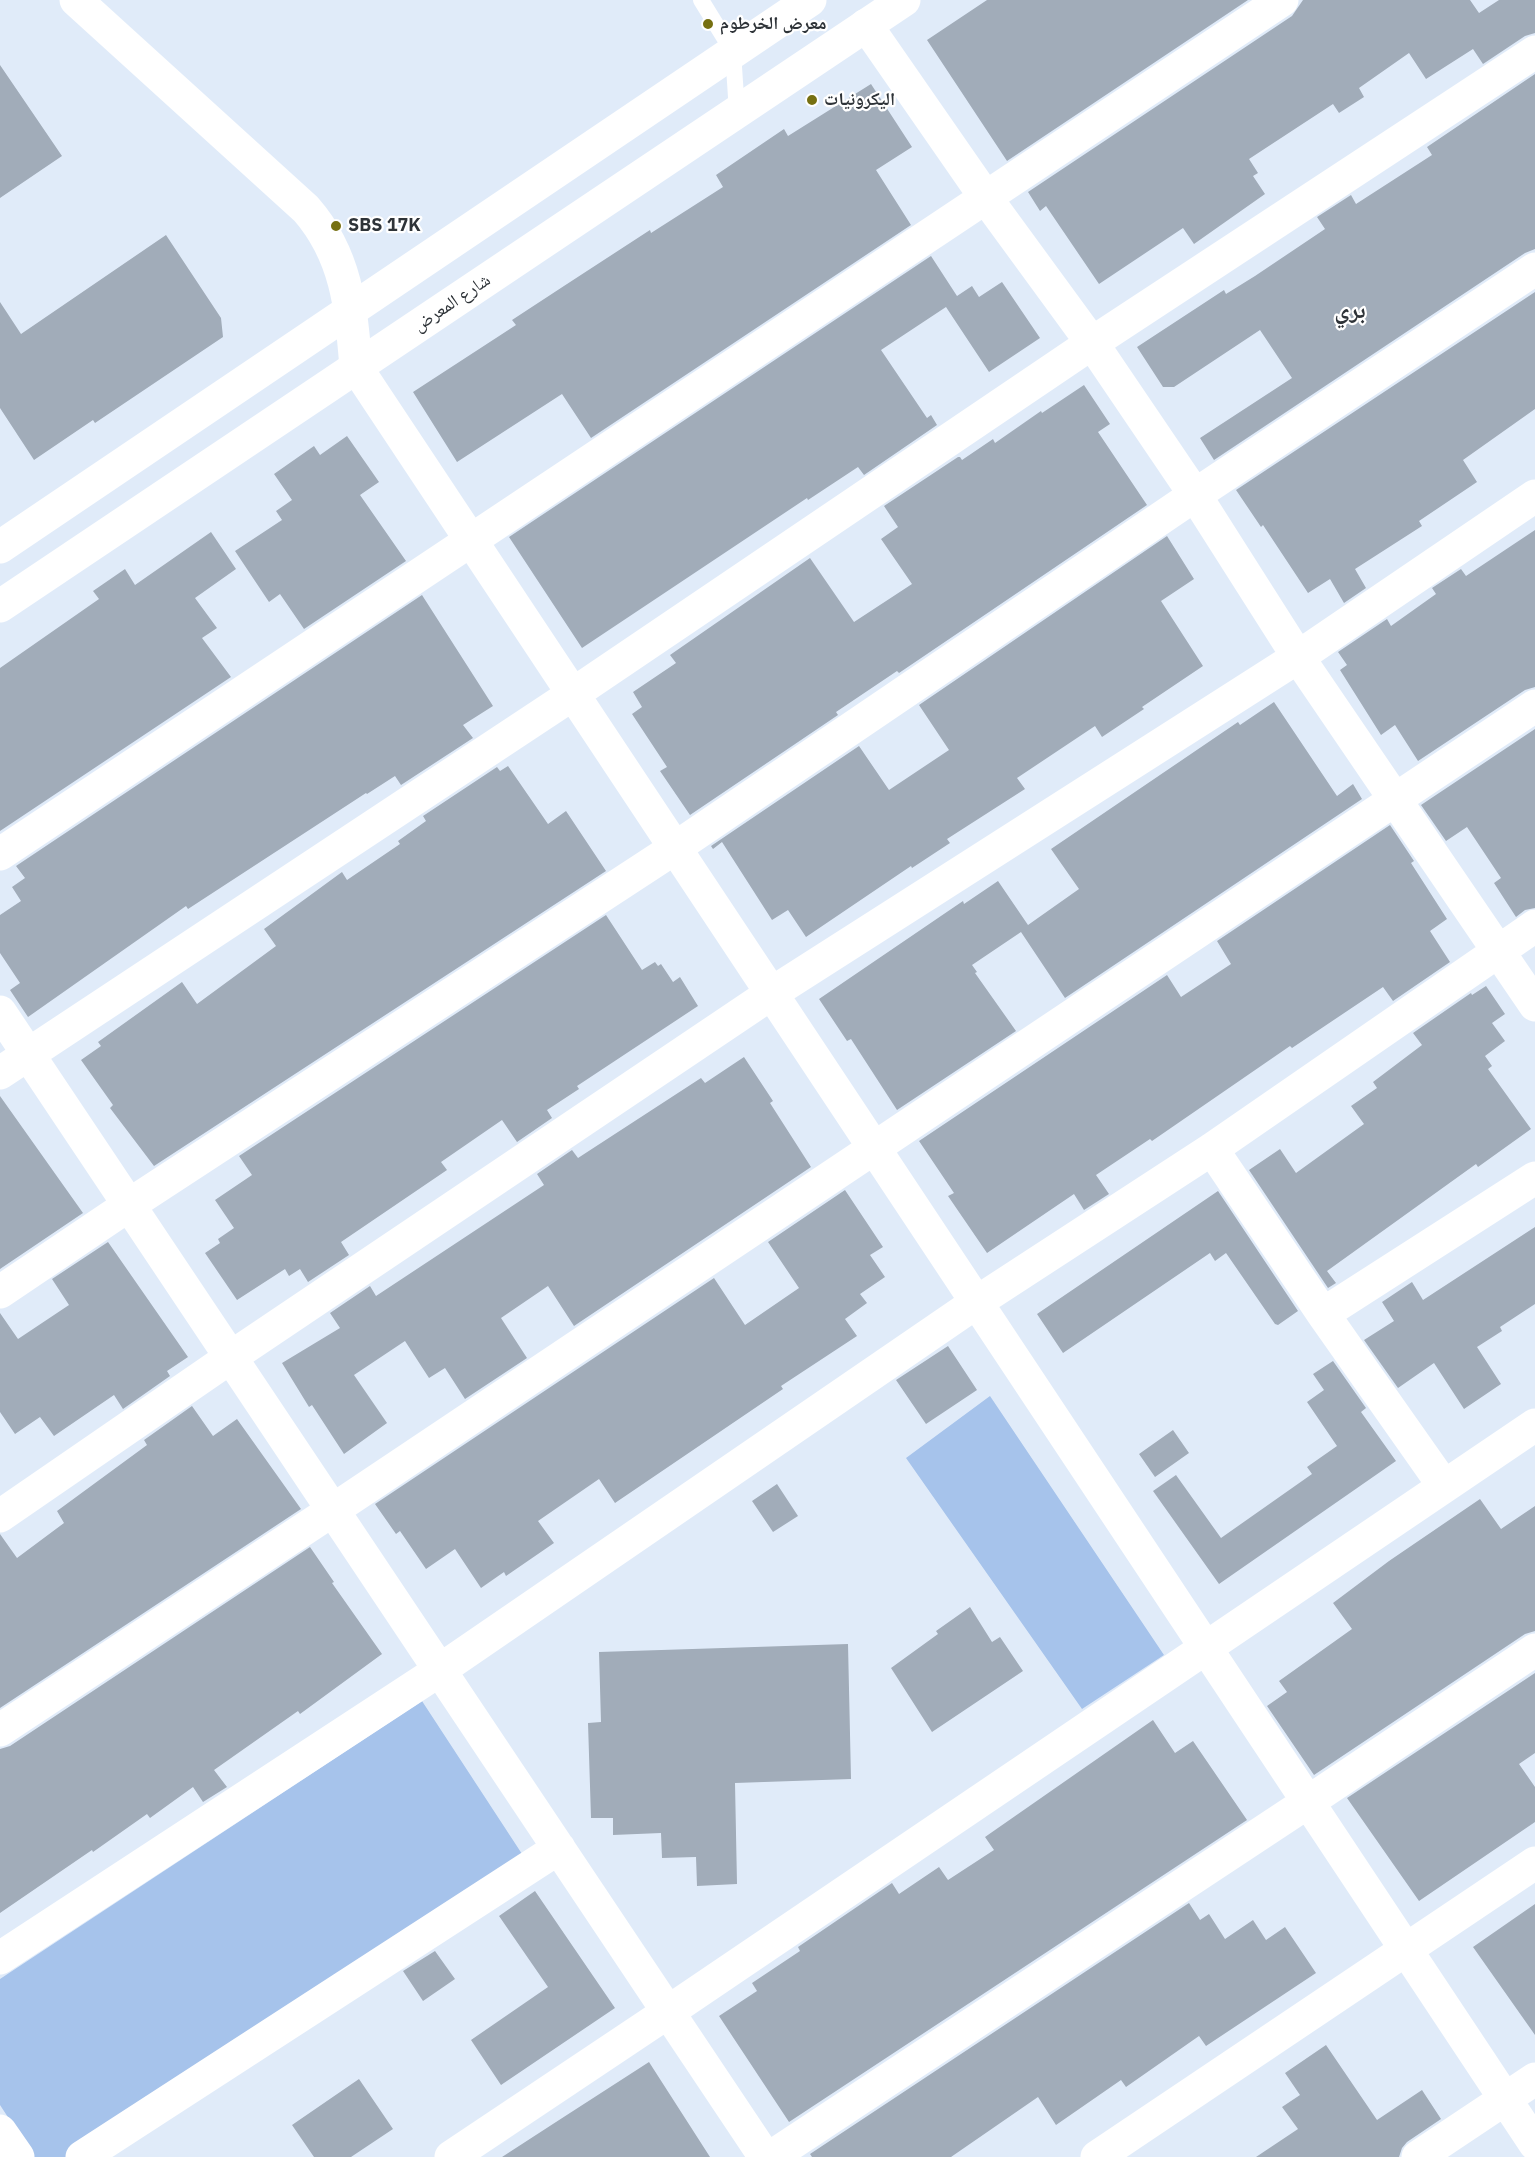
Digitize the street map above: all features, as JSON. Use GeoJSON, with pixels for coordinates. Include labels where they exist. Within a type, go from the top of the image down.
{"type":"FeatureCollection","features":[{"type":"Feature","properties":{"kind":"street"},"geometry":{"type":"LineString","coordinates":[[76,0],[321,226],[331,243],[342,272],[351,310],[356,367],[1535,2144]]}},
{"type":"Feature","properties":{"kind":"street"},"geometry":{"type":"LineString","coordinates":[[0,547],[810,0]]}},
{"type":"Feature","properties":{"kind":"street"},"geometry":{"type":"LineString","coordinates":[[0,854],[1282,0]]}},
{"type":"Feature","properties":{"kind":"street"},"geometry":{"type":"LineString","coordinates":[[887,8],[986,198],[1092,343],[1195,495],[1298,657],[1535,1005]]}},
{"type":"Feature","properties":{"kind":"street","name":"شارع المعرض"},"geometry":{"type":"LineString","coordinates":[[0,606],[736,112],[887,8]]}},
{"type":"Feature","properties":{"kind":"street"},"geometry":{"type":"LineString","coordinates":[[0,1073],[573,694],[1092,343],[1535,52]]}},
{"type":"Feature","properties":{"kind":"street"},"geometry":{"type":"LineString","coordinates":[[0,1292],[675,848],[1195,495],[1535,269]]}},
{"type":"Feature","properties":{"kind":"street"},"geometry":{"type":"LineString","coordinates":[[0,1516],[231,1357],[772,993],[1298,657],[1535,496]]}},
{"type":"Feature","properties":{"kind":"street"},"geometry":{"type":"LineString","coordinates":[[0,1730],[875,1149],[1535,706]]}},
{"type":"Feature","properties":{"kind":"street"},"geometry":{"type":"LineString","coordinates":[[0,1958],[440,1670],[977,1302],[1212,1149],[1535,926]]}},
{"type":"Feature","properties":{"kind":"street"},"geometry":{"type":"LineString","coordinates":[[0,1012],[765,2157]]}},
{"type":"Feature","properties":{"kind":"street"},"geometry":{"type":"LineString","coordinates":[[1212,1149],[1323,1314],[1444,1485]]}},
{"type":"Feature","properties":{"kind":"street"},"geometry":{"type":"LineString","coordinates":[[1323,1314],[1535,1178]]}},
{"type":"Feature","properties":{"kind":"street"},"geometry":{"type":"LineString","coordinates":[[451,2157],[1535,1425]]}},
{"type":"Feature","properties":{"kind":"street"},"geometry":{"type":"LineString","coordinates":[[771,2157],[1535,1650]]}},
{"type":"Feature","properties":{"kind":"street"},"geometry":{"type":"LineString","coordinates":[[82,2157],[559,1848]]}},
{"type":"Feature","properties":{"kind":"street"},"geometry":{"type":"LineString","coordinates":[[1097,2157],[1535,1863]]}},
{"type":"Feature","properties":{"kind":"street"},"geometry":{"type":"LineString","coordinates":[[1418,2157],[1535,2079]]}},
{"type":"Feature","properties":{"kind":"street"},"geometry":{"type":"LineString","coordinates":[[0,2131],[18,2157]]}},
{"type":"Feature","properties":{"kind":"lane"},"geometry":{"type":"LineString","coordinates":[[701,0],[733,52],[736,112]]}},
{"type":"Feature","properties":{"kind":"shaded area"},"geometry":{"type":"Polygon","coordinates":[[[990,1396],[1164,1655],[1082,1709],[906,1458],[990,1396]]]}},
{"type":"Feature","properties":{"kind":"shaded area"},"geometry":{"type":"Polygon","coordinates":[[[422,1701],[524,1857],[70,2157],[34,2157],[0,2105],[0,1979],[422,1701]]]}},
{"type":"Feature","properties":{"kind":"building"},"geometry":{"type":"Polygon","coordinates":[[[987,0],[1248,0],[1007,161],[927,40],[987,0]]]}},
{"type":"Feature","properties":{"kind":"building"},"geometry":{"type":"Polygon","coordinates":[[[1303,0],[1470,0],[1479,13],[1499,0],[1535,0],[1535,33],[1525,36],[1483,64],[1473,49],[1426,79],[1409,53],[1359,88],[1364,97],[1339,113],[1333,104],[1249,159],[1258,173],[1253,176],[1265,194],[1194,244],[1183,228],[1099,284],[1046,206],[1040,211],[1028,192],[1292,16],[1303,0]]]}},
{"type":"Feature","properties":{"kind":"building"},"geometry":{"type":"Polygon","coordinates":[[[0,65],[62,156],[0,198],[0,65]]]}},
{"type":"Feature","properties":{"kind":"building"},"geometry":{"type":"Polygon","coordinates":[[[1535,74],[1535,249],[1525,253],[1214,460],[1200,438],[1292,378],[1260,330],[1174,387],[1163,387],[1137,347],[1224,290],[1226,294],[1255,276],[1325,229],[1317,217],[1351,195],[1356,204],[1432,155],[1427,147],[1535,74]]]}},
{"type":"Feature","properties":{"kind":"building"},"geometry":{"type":"Polygon","coordinates":[[[871,84],[912,147],[876,170],[911,225],[591,438],[562,394],[457,462],[413,392],[516,325],[512,320],[650,230],[651,233],[723,187],[716,175],[784,129],[788,136],[871,84]]]}},
{"type":"Feature","properties":{"kind":"building"},"geometry":{"type":"Polygon","coordinates":[[[166,235],[221,318],[223,337],[95,423],[93,420],[34,460],[0,408],[0,302],[21,334],[166,235]]]}},
{"type":"Feature","properties":{"kind":"building"},"geometry":{"type":"Polygon","coordinates":[[[931,256],[957,296],[972,286],[979,297],[1002,282],[1040,338],[989,372],[946,307],[881,350],[927,418],[931,415],[937,425],[864,475],[858,467],[808,500],[807,498],[582,648],[509,537],[931,256]]]}},
{"type":"Feature","properties":{"kind":"building"},"geometry":{"type":"Polygon","coordinates":[[[1535,292],[1535,409],[1463,460],[1477,482],[1419,521],[1422,526],[1355,569],[1366,588],[1344,603],[1330,579],[1308,593],[1263,525],[1261,527],[1236,490],[1535,292]]]}},
{"type":"Feature","properties":{"kind":"building"},"geometry":{"type":"Polygon","coordinates":[[[1084,385],[1110,424],[1098,432],[1147,505],[899,673],[897,671],[836,712],[838,715],[690,815],[660,771],[667,767],[632,714],[642,707],[633,692],[676,663],[670,655],[810,558],[854,622],[912,584],[881,539],[898,527],[884,506],[958,457],[962,460],[993,439],[995,443],[1084,385]]]}},
{"type":"Feature","properties":{"kind":"building"},"geometry":{"type":"Polygon","coordinates":[[[347,436],[379,482],[360,495],[406,561],[304,629],[280,594],[269,602],[235,551],[282,520],[276,511],[292,500],[274,474],[314,446],[320,455],[347,436]]]}},
{"type":"Feature","properties":{"kind":"building"},"geometry":{"type":"Polygon","coordinates":[[[1535,530],[1535,687],[1525,690],[1418,761],[1395,725],[1381,735],[1340,670],[1347,665],[1338,652],[1387,619],[1391,626],[1436,594],[1432,588],[1461,569],[1466,576],[1535,530]]]}},
{"type":"Feature","properties":{"kind":"building"},"geometry":{"type":"Polygon","coordinates":[[[211,532],[236,569],[195,598],[217,628],[202,638],[231,677],[0,831],[0,668],[99,599],[93,591],[125,569],[135,585],[211,532]]]}},
{"type":"Feature","properties":{"kind":"building"},"geometry":{"type":"Polygon","coordinates":[[[1167,536],[1194,579],[1161,601],[1203,666],[1102,737],[1095,726],[1017,778],[1025,789],[947,839],[950,843],[912,868],[911,866],[806,937],[788,910],[772,920],[722,842],[713,849],[711,846],[859,746],[889,790],[949,750],[919,705],[1167,536]]]}},
{"type":"Feature","properties":{"kind":"building"},"geometry":{"type":"Polygon","coordinates":[[[422,595],[493,706],[463,725],[473,738],[401,785],[395,776],[366,793],[188,909],[186,906],[28,1017],[10,990],[20,983],[0,953],[0,915],[21,901],[12,887],[25,878],[16,866],[422,595]]]}},
{"type":"Feature","properties":{"kind":"building"},"geometry":{"type":"Polygon","coordinates":[[[1274,702],[1337,796],[1353,784],[1362,799],[1065,998],[1021,932],[972,965],[977,972],[975,973],[1016,1031],[897,1110],[851,1039],[847,1041],[819,999],[963,901],[964,904],[998,881],[1028,925],[1079,889],[1051,849],[1238,722],[1240,725],[1274,702]]]}},
{"type":"Feature","properties":{"kind":"building"},"geometry":{"type":"Polygon","coordinates":[[[1535,729],[1535,908],[1525,910],[1516,917],[1494,883],[1501,878],[1467,827],[1446,841],[1421,805],[1535,729]]]}},
{"type":"Feature","properties":{"kind":"building"},"geometry":{"type":"Polygon","coordinates":[[[508,766],[548,824],[566,811],[606,871],[154,1166],[110,1108],[113,1105],[81,1060],[101,1046],[98,1042],[182,982],[197,1004],[276,946],[264,929],[342,872],[347,880],[400,844],[398,841],[426,821],[423,816],[497,767],[500,771],[508,766]]]}},
{"type":"Feature","properties":{"kind":"building"},"geometry":{"type":"Polygon","coordinates":[[[1390,825],[1414,861],[1411,863],[1447,919],[1430,931],[1450,962],[1393,1001],[1383,987],[1292,1048],[1290,1046],[1152,1141],[1150,1139],[1096,1175],[1109,1194],[1084,1210],[1074,1194],[987,1253],[948,1196],[954,1193],[919,1141],[1167,975],[1181,997],[1231,964],[1217,941],[1390,825]]]}},
{"type":"Feature","properties":{"kind":"building"},"geometry":{"type":"Polygon","coordinates":[[[606,915],[642,970],[655,962],[658,966],[661,964],[673,982],[680,977],[698,1006],[577,1086],[579,1089],[547,1110],[552,1118],[517,1142],[502,1120],[441,1162],[447,1170],[341,1242],[349,1255],[308,1282],[300,1269],[289,1276],[285,1269],[237,1300],[205,1253],[220,1243],[218,1239],[234,1228],[215,1200],[252,1175],[239,1156],[606,915]]]}},
{"type":"Feature","properties":{"kind":"building"},"geometry":{"type":"Polygon","coordinates":[[[1486,986],[1505,1014],[1492,1023],[1505,1041],[1485,1056],[1492,1066],[1488,1069],[1531,1129],[1478,1167],[1476,1164],[1327,1271],[1336,1283],[1328,1288],[1249,1170],[1280,1149],[1296,1173],[1364,1124],[1351,1106],[1377,1088],[1373,1082],[1422,1045],[1413,1033],[1471,993],[1472,995],[1486,986]]]}},
{"type":"Feature","properties":{"kind":"building"},"geometry":{"type":"Polygon","coordinates":[[[744,1057],[773,1101],[770,1103],[811,1167],[574,1326],[548,1286],[501,1318],[527,1358],[465,1399],[445,1368],[429,1378],[405,1341],[354,1375],[387,1423],[344,1454],[312,1405],[309,1407],[282,1363],[340,1328],[330,1313],[370,1286],[376,1296],[544,1185],[537,1174],[572,1150],[578,1158],[701,1078],[705,1083],[744,1057]]]}},
{"type":"Feature","properties":{"kind":"building"},"geometry":{"type":"Polygon","coordinates":[[[0,1096],[83,1213],[0,1269],[0,1096]]]}},
{"type":"Feature","properties":{"kind":"building"},"geometry":{"type":"Polygon","coordinates":[[[845,1190],[883,1247],[870,1255],[885,1277],[860,1294],[867,1303],[845,1319],[857,1336],[781,1386],[783,1389],[615,1503],[599,1479],[538,1521],[554,1543],[506,1576],[504,1572],[481,1588],[455,1549],[426,1569],[400,1531],[396,1534],[375,1504],[714,1278],[745,1325],[799,1288],[768,1242],[845,1190]]]}},
{"type":"Feature","properties":{"kind":"building"},"geometry":{"type":"Polygon","coordinates":[[[1218,1191],[1298,1311],[1278,1325],[1275,1324],[1226,1253],[1215,1261],[1210,1253],[1063,1353],[1037,1314],[1218,1191]]]}},
{"type":"Feature","properties":{"kind":"building"},"geometry":{"type":"Polygon","coordinates":[[[1535,1227],[1535,1304],[1500,1327],[1502,1331],[1477,1347],[1501,1384],[1464,1409],[1434,1363],[1398,1388],[1364,1340],[1394,1321],[1382,1302],[1412,1282],[1423,1300],[1535,1227]]]}},
{"type":"Feature","properties":{"kind":"building"},"geometry":{"type":"Polygon","coordinates":[[[108,1242],[188,1357],[167,1371],[170,1376],[123,1409],[114,1395],[54,1436],[40,1417],[15,1434],[0,1412],[0,1313],[18,1339],[69,1305],[52,1279],[108,1242]]]}},
{"type":"Feature","properties":{"kind":"building"},"geometry":{"type":"Polygon","coordinates":[[[948,1346],[977,1390],[926,1424],[896,1380],[948,1346]]]}},
{"type":"Feature","properties":{"kind":"building"},"geometry":{"type":"Polygon","coordinates":[[[1333,1361],[1366,1408],[1361,1412],[1396,1461],[1219,1584],[1153,1491],[1176,1475],[1221,1538],[1312,1474],[1307,1467],[1337,1446],[1307,1402],[1324,1390],[1313,1374],[1333,1361]]]}},
{"type":"Feature","properties":{"kind":"building"},"geometry":{"type":"Polygon","coordinates":[[[192,1406],[213,1436],[237,1419],[301,1509],[0,1708],[0,1534],[17,1558],[64,1523],[57,1511],[147,1445],[144,1440],[192,1406]]]}},
{"type":"Feature","properties":{"kind":"building"},"geometry":{"type":"Polygon","coordinates":[[[1173,1430],[1189,1453],[1155,1477],[1139,1454],[1173,1430]]]}},
{"type":"Feature","properties":{"kind":"building"},"geometry":{"type":"Polygon","coordinates":[[[777,1484],[798,1516],[773,1532],[752,1501],[777,1484]]]}},
{"type":"Feature","properties":{"kind":"building"},"geometry":{"type":"Polygon","coordinates":[[[1480,1499],[1501,1529],[1535,1506],[1535,1631],[1525,1634],[1314,1775],[1267,1706],[1287,1692],[1279,1681],[1352,1629],[1333,1603],[1389,1561],[1480,1499]]]}},
{"type":"Feature","properties":{"kind":"building"},"geometry":{"type":"Polygon","coordinates":[[[310,1547],[334,1582],[332,1583],[382,1654],[300,1714],[298,1711],[214,1770],[227,1787],[203,1802],[193,1787],[150,1818],[147,1814],[0,1913],[0,1749],[10,1746],[310,1547]]]}},
{"type":"Feature","properties":{"kind":"building"},"geometry":{"type":"Polygon","coordinates":[[[970,1607],[992,1642],[1000,1637],[1023,1671],[932,1732],[891,1668],[938,1634],[936,1631],[970,1607]]]}},
{"type":"Feature","properties":{"kind":"building"},"geometry":{"type":"Polygon","coordinates":[[[848,1644],[851,1779],[735,1783],[737,1884],[697,1886],[696,1857],[662,1858],[661,1833],[613,1835],[613,1818],[591,1818],[588,1723],[601,1722],[599,1652],[848,1644]]]}},
{"type":"Feature","properties":{"kind":"building"},"geometry":{"type":"Polygon","coordinates":[[[1535,1673],[1535,1753],[1519,1764],[1535,1787],[1535,1822],[1419,1901],[1347,1798],[1535,1673]]]}},
{"type":"Feature","properties":{"kind":"building"},"geometry":{"type":"Polygon","coordinates":[[[1153,1720],[1175,1753],[1193,1741],[1247,1820],[789,2122],[719,2016],[757,1991],[752,1983],[800,1951],[798,1947],[892,1883],[899,1894],[939,1867],[948,1880],[994,1850],[985,1837],[1153,1720]]]}},
{"type":"Feature","properties":{"kind":"building"},"geometry":{"type":"Polygon","coordinates":[[[535,1891],[615,2008],[501,2085],[471,2040],[548,1987],[499,1916],[535,1891]]]}},
{"type":"Feature","properties":{"kind":"building"},"geometry":{"type":"Polygon","coordinates":[[[1189,1903],[1200,1920],[1209,1914],[1225,1939],[1253,1920],[1266,1940],[1285,1927],[1316,1973],[1206,2046],[1199,2036],[1126,2087],[1121,2080],[1056,2125],[1038,2097],[951,2157],[812,2157],[810,2154],[1189,1903]]]}},
{"type":"Feature","properties":{"kind":"building"},"geometry":{"type":"Polygon","coordinates":[[[1535,1904],[1535,2035],[1473,1947],[1535,1904]]]}},
{"type":"Feature","properties":{"kind":"building"},"geometry":{"type":"Polygon","coordinates":[[[435,1951],[455,1979],[423,2001],[403,1971],[435,1951]]]}},
{"type":"Feature","properties":{"kind":"building"},"geometry":{"type":"Polygon","coordinates":[[[1326,2045],[1377,2120],[1422,2090],[1441,2119],[1407,2142],[1399,2157],[1256,2157],[1298,2129],[1282,2107],[1300,2095],[1285,2073],[1326,2045]]]}},
{"type":"Feature","properties":{"kind":"building"},"geometry":{"type":"Polygon","coordinates":[[[649,2062],[710,2157],[502,2157],[556,2122],[649,2062]]]}},
{"type":"Feature","properties":{"kind":"building"},"geometry":{"type":"Polygon","coordinates":[[[359,2079],[393,2129],[351,2157],[314,2157],[292,2125],[359,2079]]]}},
{"type":"Feature","properties":{"kind":"place","name":"معرض الخرطوم"},"geometry":{"type":"Point","coordinates":[708,24]}},
{"type":"Feature","properties":{"kind":"place","name":"اليكرونيات"},"geometry":{"type":"Point","coordinates":[812,100]}},
{"type":"Feature","properties":{"kind":"place","name":"SBS 17K"},"geometry":{"type":"Point","coordinates":[336,226]}},
{"type":"Feature","properties":{"kind":"district","name":"بري"},"geometry":{"type":"Point","coordinates":[1350,311]}}]}
